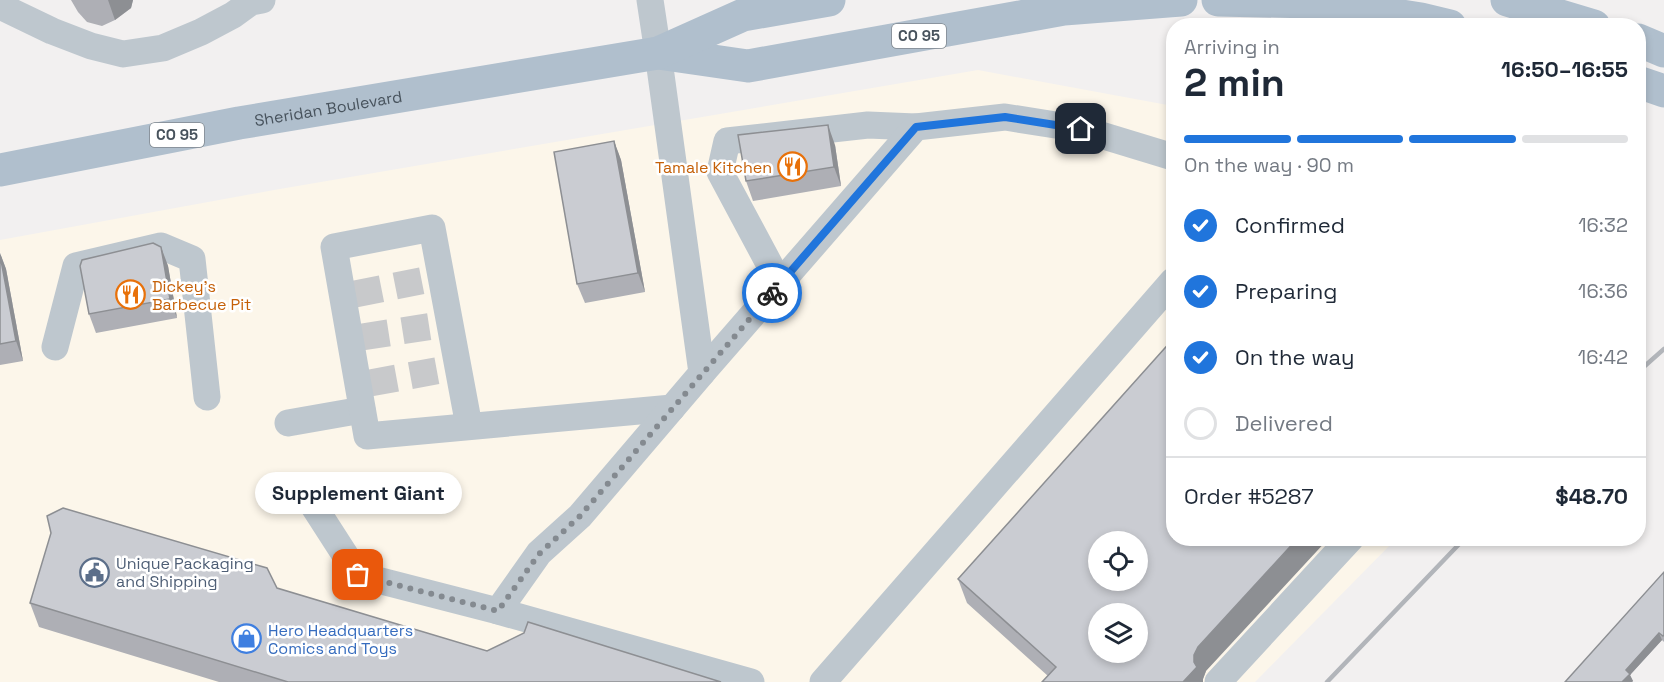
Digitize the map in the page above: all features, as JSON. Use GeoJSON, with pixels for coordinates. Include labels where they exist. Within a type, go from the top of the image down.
{"type":"FeatureCollection","features":[{"type":"Feature","properties":{"kind":"main road","name":"Sheridan Boulevard"},"geometry":{"type":"LineString","coordinates":[[0,170],[239,123],[658,53],[743,15],[829,0]]}},
{"type":"Feature","properties":{"kind":"main road","name":"Sheridan Boulevard"},"geometry":{"type":"LineString","coordinates":[[658,53],[748,66],[1064,9],[1181,0]]}},
{"type":"Feature","properties":{"kind":"main road"},"geometry":{"type":"LineString","coordinates":[[1218,0],[1311,2],[1415,18]]}},
{"type":"Feature","properties":{"kind":"main road"},"geometry":{"type":"LineString","coordinates":[[1507,0],[1567,18]]}},
{"type":"Feature","properties":{"kind":"main road"},"geometry":{"type":"LineString","coordinates":[[1646,43],[1664,51]]}},
{"type":"Feature","properties":{"kind":"main road"},"geometry":{"type":"LineString","coordinates":[[1646,85],[1664,91]]}},
{"type":"Feature","properties":{"kind":"street"},"geometry":{"type":"LineString","coordinates":[[0,6],[52,31],[91,46],[123,54],[163,48],[201,32],[233,15],[251,2],[262,0]]}},
{"type":"Feature","properties":{"kind":"street"},"geometry":{"type":"LineString","coordinates":[[650,0],[702,373]]}},
{"type":"Feature","properties":{"kind":"street"},"geometry":{"type":"LineString","coordinates":[[780,284],[720,172],[727,141],[868,124],[916,127],[1005,117],[1081,129],[1166,155]]}},
{"type":"Feature","properties":{"kind":"street"},"geometry":{"type":"LineString","coordinates":[[498,611],[539,554],[580,516],[916,127]]}},
{"type":"Feature","properties":{"kind":"street"},"geometry":{"type":"LineString","coordinates":[[469,426],[450,368],[441,324],[434,279],[432,228],[334,247],[349,295],[367,436],[672,408]]}},
{"type":"Feature","properties":{"kind":"street"},"geometry":{"type":"LineString","coordinates":[[55,347],[76,266],[161,246],[192,259],[207,397]]}},
{"type":"Feature","properties":{"kind":"street"},"geometry":{"type":"LineString","coordinates":[[823,682],[1166,289]]}},
{"type":"Feature","properties":{"kind":"street"},"geometry":{"type":"LineString","coordinates":[[288,423],[363,392]]}},
{"type":"Feature","properties":{"kind":"street"},"geometry":{"type":"LineString","coordinates":[[302,488],[358,575],[498,611],[751,682]]}},
{"type":"Feature","properties":{"kind":"street"},"geometry":{"type":"LineString","coordinates":[[1218,682],[1344,546]]}},
{"type":"Feature","properties":{"kind":"shaded area"},"geometry":{"type":"Polygon","coordinates":[[[978,70],[1166,105],[1166,546],[1389,546],[1255,682],[0,682],[0,240],[274,190],[978,70]]]}},
{"type":"Feature","properties":{"kind":"building"},"geometry":{"type":"Polygon","coordinates":[[[828,125],[834,167],[746,181],[738,135],[828,125]]]}},
{"type":"Feature","properties":{"kind":"building"},"geometry":{"type":"Polygon","coordinates":[[[614,141],[638,273],[577,284],[554,152],[614,141]]]}},
{"type":"Feature","properties":{"kind":"building","name":"Dickey's Barbecue Pit"},"geometry":{"type":"Polygon","coordinates":[[[153,243],[161,247],[170,299],[89,314],[80,266],[82,260],[153,243]]]}},
{"type":"Feature","properties":{"kind":"building"},"geometry":{"type":"Polygon","coordinates":[[[0,255],[16,341],[0,344],[0,255]]]}},
{"type":"Feature","properties":{"kind":"building"},"geometry":{"type":"Polygon","coordinates":[[[1166,347],[1166,546],[1291,546],[1198,647],[1194,655],[1197,667],[1183,682],[1042,682],[1056,667],[958,579],[1166,347]]]}},
{"type":"Feature","properties":{"kind":"building"},"geometry":{"type":"Polygon","coordinates":[[[63,508],[267,568],[277,588],[487,651],[524,633],[528,622],[721,682],[288,682],[30,603],[51,533],[47,516],[63,508]]]}},
{"type":"Feature","properties":{"kind":"building"},"geometry":{"type":"Polygon","coordinates":[[[1664,572],[1664,635],[1659,633],[1626,670],[1630,674],[1622,682],[1565,682],[1664,572]]]}},
{"type":"Feature","properties":{"kind":"tunnel"},"geometry":{"type":"LineString","coordinates":[[355,294],[426,280]]}},
{"type":"Feature","properties":{"kind":"tunnel"},"geometry":{"type":"LineString","coordinates":[[362,337],[433,326]]}},
{"type":"Feature","properties":{"kind":"tunnel"},"geometry":{"type":"LineString","coordinates":[[370,383],[441,370]]}},
{"type":"Feature","properties":{"kind":"railway"},"geometry":{"type":"LineString","coordinates":[[1646,365],[1664,349]]}},
{"type":"Feature","properties":{"kind":"railway"},"geometry":{"type":"LineString","coordinates":[[1327,682],[1457,546]]}},
{"type":"Feature","properties":{"kind":"way so far"},"geometry":{"type":"LineString","coordinates":[[358,575],[498,611],[539,554],[580,516],[772,293]]}},
{"type":"Feature","properties":{"kind":"place","name":"Tamale Kitchen"},"geometry":{"type":"Point","coordinates":[793,167]}},
{"type":"Feature","properties":{"kind":"place","name":"Dickey's Barbecue Pit"},"geometry":{"type":"Point","coordinates":[131,295]}},
{"type":"Feature","properties":{"kind":"place","name":"Unique Packaging and Shipping"},"geometry":{"type":"Point","coordinates":[95,572]}},
{"type":"Feature","properties":{"kind":"place","name":"Supplement Giant"},"geometry":{"type":"Point","coordinates":[358,575]}},
{"type":"Feature","properties":{"kind":"place","name":"Hero Headquarters Comics and Toys"},"geometry":{"type":"Point","coordinates":[247,639]}},
{"type":"Feature","properties":{"kind":"route"},"geometry":{"type":"LineString","coordinates":[[772,293],[916,127],[1005,117],[1081,129]]}}]}
